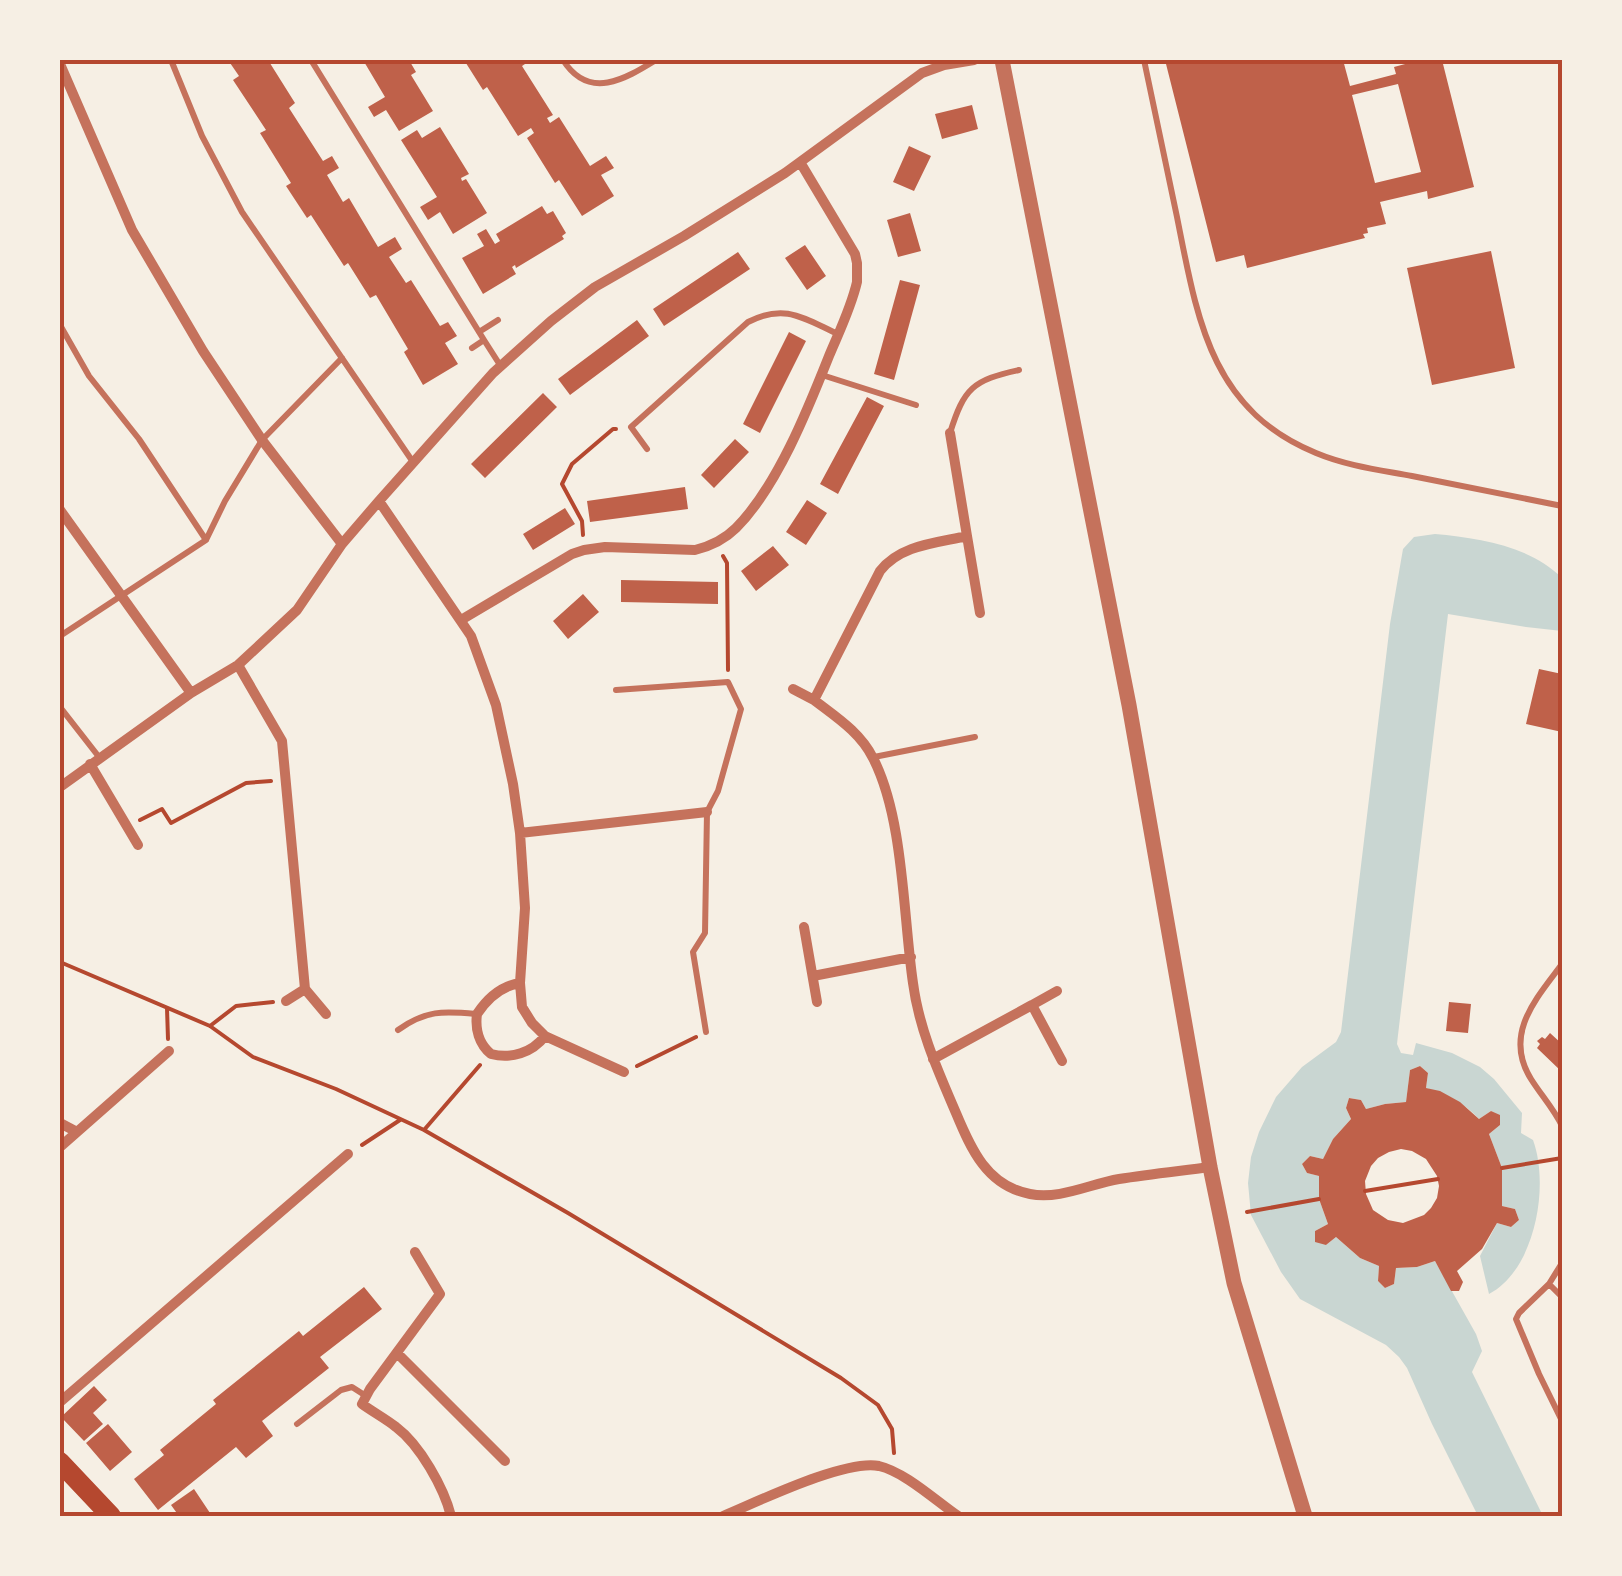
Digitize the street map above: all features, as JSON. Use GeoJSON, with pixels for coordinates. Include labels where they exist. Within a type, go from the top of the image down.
{"type":"FeatureCollection","features":[{"type":"Feature","properties":{"kind":"main road"},"geometry":{"type":"LineString","coordinates":[[60,1462],[111,1516]]}},
{"type":"Feature","properties":{"kind":"street"},"geometry":{"type":"LineString","coordinates":[[60,787],[190,693],[238,665],[296,610],[342,544],[500,366],[595,287],[800,162],[932,64],[974,60]]}},
{"type":"Feature","properties":{"kind":"street"},"geometry":{"type":"LineString","coordinates":[[1002,60],[1129,705],[1234,1283],[1305,1516]]}},
{"type":"Feature","properties":{"kind":"street"},"geometry":{"type":"LineString","coordinates":[[60,64],[132,230],[203,351],[262,440],[342,544]]}},
{"type":"Feature","properties":{"kind":"street"},"geometry":{"type":"LineString","coordinates":[[461,620],[584,550],[605,546],[695,550],[716,543],[736,528],[755,504],[785,455],[855,291],[858,264],[800,162]]}},
{"type":"Feature","properties":{"kind":"street"},"geometry":{"type":"LineString","coordinates":[[950,433],[980,613]]}},
{"type":"Feature","properties":{"kind":"street"},"geometry":{"type":"LineString","coordinates":[[380,501],[461,620],[477,649],[496,705],[520,833],[525,908],[520,983],[526,1016],[546,1036],[624,1072]]}},
{"type":"Feature","properties":{"kind":"street"},"geometry":{"type":"LineString","coordinates":[[60,510],[190,693]]}},
{"type":"Feature","properties":{"kind":"street"},"geometry":{"type":"LineString","coordinates":[[814,700],[880,571],[890,559],[918,547],[967,536]]}},
{"type":"Feature","properties":{"kind":"street"},"geometry":{"type":"LineString","coordinates":[[238,665],[282,741],[306,989],[326,1014]]}},
{"type":"Feature","properties":{"kind":"street"},"geometry":{"type":"LineString","coordinates":[[794,689],[847,725],[872,757],[888,800],[898,851],[919,1013],[933,1059],[975,1154],[990,1174],[1023,1193],[1046,1196],[1117,1179],[1210,1166]]}},
{"type":"Feature","properties":{"kind":"street"},"geometry":{"type":"LineString","coordinates":[[94,761],[138,846]]}},
{"type":"Feature","properties":{"kind":"street"},"geometry":{"type":"LineString","coordinates":[[520,833],[707,812]]}},
{"type":"Feature","properties":{"kind":"street"},"geometry":{"type":"LineString","coordinates":[[804,927],[817,1002]]}},
{"type":"Feature","properties":{"kind":"street"},"geometry":{"type":"LineString","coordinates":[[813,976],[910,957]]}},
{"type":"Feature","properties":{"kind":"street"},"geometry":{"type":"LineString","coordinates":[[520,983],[506,986],[477,1014],[477,1032],[482,1043],[490,1054],[506,1056],[528,1051],[546,1036]]}},
{"type":"Feature","properties":{"kind":"street"},"geometry":{"type":"LineString","coordinates":[[286,1001],[306,989]]}},
{"type":"Feature","properties":{"kind":"street"},"geometry":{"type":"LineString","coordinates":[[933,1059],[1057,990]]}},
{"type":"Feature","properties":{"kind":"street"},"geometry":{"type":"LineString","coordinates":[[1032,1005],[1062,1060]]}},
{"type":"Feature","properties":{"kind":"street"},"geometry":{"type":"LineString","coordinates":[[60,1147],[168,1052]]}},
{"type":"Feature","properties":{"kind":"street"},"geometry":{"type":"LineString","coordinates":[[60,1123],[77,1132]]}},
{"type":"Feature","properties":{"kind":"street"},"geometry":{"type":"LineString","coordinates":[[60,1402],[348,1154]]}},
{"type":"Feature","properties":{"kind":"street"},"geometry":{"type":"LineString","coordinates":[[415,1252],[440,1294],[362,1404],[400,1429],[424,1460],[448,1502],[451,1516]]}},
{"type":"Feature","properties":{"kind":"street"},"geometry":{"type":"LineString","coordinates":[[396,1353],[505,1461]]}},
{"type":"Feature","properties":{"kind":"street"},"geometry":{"type":"LineString","coordinates":[[723,1516],[808,1480],[876,1465],[896,1472],[958,1516]]}},
{"type":"Feature","properties":{"kind":"lane"},"geometry":{"type":"LineString","coordinates":[[171,60],[202,136],[242,212],[414,463]]}},
{"type":"Feature","properties":{"kind":"lane"},"geometry":{"type":"LineString","coordinates":[[311,60],[500,366]]}},
{"type":"Feature","properties":{"kind":"lane"},"geometry":{"type":"LineString","coordinates":[[563,60],[576,76],[610,84],[656,60]]}},
{"type":"Feature","properties":{"kind":"lane"},"geometry":{"type":"LineString","coordinates":[[1144,60],[1198,314],[1220,370],[1248,408],[1284,437],[1332,459],[1562,506]]}},
{"type":"Feature","properties":{"kind":"lane"},"geometry":{"type":"LineString","coordinates":[[646,449],[631,427],[748,322],[782,312],[838,334]]}},
{"type":"Feature","properties":{"kind":"lane"},"geometry":{"type":"LineString","coordinates":[[479,332],[498,320]]}},
{"type":"Feature","properties":{"kind":"lane"},"geometry":{"type":"LineString","coordinates":[[60,325],[89,376],[139,439],[206,540]]}},
{"type":"Feature","properties":{"kind":"lane"},"geometry":{"type":"LineString","coordinates":[[472,348],[484,340]]}},
{"type":"Feature","properties":{"kind":"lane"},"geometry":{"type":"LineString","coordinates":[[60,636],[206,540],[262,440],[342,358]]}},
{"type":"Feature","properties":{"kind":"lane"},"geometry":{"type":"LineString","coordinates":[[950,433],[958,408],[979,382],[1019,370]]}},
{"type":"Feature","properties":{"kind":"lane"},"geometry":{"type":"LineString","coordinates":[[822,375],[916,404]]}},
{"type":"Feature","properties":{"kind":"lane"},"geometry":{"type":"LineString","coordinates":[[616,690],[728,682],[740,709],[718,792],[707,812],[705,933],[692,952],[706,1032]]}},
{"type":"Feature","properties":{"kind":"lane"},"geometry":{"type":"LineString","coordinates":[[60,707],[94,761]]}},
{"type":"Feature","properties":{"kind":"lane"},"geometry":{"type":"LineString","coordinates":[[872,757],[975,736]]}},
{"type":"Feature","properties":{"kind":"lane"},"geometry":{"type":"LineString","coordinates":[[1562,964],[1528,1014],[1519,1048],[1526,1070],[1562,1126]]}},
{"type":"Feature","properties":{"kind":"lane"},"geometry":{"type":"LineString","coordinates":[[398,1030],[428,1014],[477,1014]]}},
{"type":"Feature","properties":{"kind":"lane"},"geometry":{"type":"LineString","coordinates":[[1562,1263],[1549,1284],[1516,1319],[1562,1421]]}},
{"type":"Feature","properties":{"kind":"lane"},"geometry":{"type":"LineString","coordinates":[[1549,1284],[1562,1297]]}},
{"type":"Feature","properties":{"kind":"lane"},"geometry":{"type":"LineString","coordinates":[[297,1424],[340,1390],[352,1387],[366,1396]]}},
{"type":"Feature","properties":{"kind":"path"},"geometry":{"type":"LineString","coordinates":[[584,550],[582,522],[562,484],[572,464],[613,429],[631,427]]}},
{"type":"Feature","properties":{"kind":"path"},"geometry":{"type":"LineString","coordinates":[[716,543],[726,563],[728,682]]}},
{"type":"Feature","properties":{"kind":"path"},"geometry":{"type":"LineString","coordinates":[[127,827],[162,809],[171,822],[246,783],[286,779]]}},
{"type":"Feature","properties":{"kind":"path"},"geometry":{"type":"LineString","coordinates":[[60,962],[210,1026],[253,1057],[336,1089],[424,1130],[841,1378],[878,1405],[892,1429],[896,1472]]}},
{"type":"Feature","properties":{"kind":"path"},"geometry":{"type":"LineString","coordinates":[[210,1026],[236,1006],[286,1001]]}},
{"type":"Feature","properties":{"kind":"path"},"geometry":{"type":"LineString","coordinates":[[168,1008],[168,1052]]}},
{"type":"Feature","properties":{"kind":"path"},"geometry":{"type":"LineString","coordinates":[[624,1072],[706,1032]]}},
{"type":"Feature","properties":{"kind":"path"},"geometry":{"type":"LineString","coordinates":[[424,1130],[490,1054]]}},
{"type":"Feature","properties":{"kind":"path"},"geometry":{"type":"LineString","coordinates":[[348,1154],[400,1120]]}},
{"type":"Feature","properties":{"kind":"path"},"geometry":{"type":"LineString","coordinates":[[1502,1168],[1562,1158]]}},
{"type":"Feature","properties":{"kind":"path"},"geometry":{"type":"LineString","coordinates":[[1366,1191],[1438,1179]]}},
{"type":"Feature","properties":{"kind":"path"},"geometry":{"type":"LineString","coordinates":[[1246,1212],[1320,1199]]}},
{"type":"Feature","properties":{"kind":"shaded area"},"geometry":{"type":"Polygon","coordinates":[[[1435,534],[1486,541],[1519,551],[1562,578],[1562,631],[1448,614],[1397,1044],[1401,1053],[1413,1055],[1416,1043],[1452,1053],[1480,1067],[1522,1113],[1521,1133],[1533,1140],[1538,1159],[1535,1225],[1518,1266],[1489,1294],[1480,1256],[1497,1223],[1511,1227],[1519,1220],[1515,1209],[1502,1206],[1502,1168],[1489,1134],[1500,1125],[1500,1116],[1491,1111],[1479,1119],[1455,1100],[1426,1088],[1428,1073],[1420,1066],[1410,1070],[1406,1102],[1366,1109],[1361,1100],[1349,1098],[1346,1108],[1351,1119],[1333,1139],[1323,1159],[1310,1156],[1302,1164],[1307,1173],[1319,1176],[1319,1199],[1328,1224],[1315,1231],[1326,1245],[1336,1237],[1360,1258],[1379,1266],[1378,1281],[1385,1288],[1394,1284],[1396,1268],[1435,1261],[1476,1334],[1482,1351],[1472,1372],[1543,1516],[1478,1516],[1399,1357],[1386,1345],[1300,1299],[1251,1215],[1251,1157],[1276,1097],[1302,1067],[1336,1042],[1341,1032],[1390,624],[1403,549],[1414,537],[1435,534]]]}},
{"type":"Feature","properties":{"kind":"building"},"geometry":{"type":"Polygon","coordinates":[[[228,60],[268,60],[295,103],[289,108],[323,161],[332,156],[339,168],[327,175],[343,202],[349,198],[378,247],[395,237],[402,249],[389,257],[406,283],[411,280],[440,326],[448,322],[457,336],[445,343],[458,364],[423,385],[404,352],[408,349],[376,295],[370,298],[348,263],[344,266],[311,215],[307,218],[286,186],[291,183],[260,133],[266,130],[233,80],[239,76],[228,60]]]}},
{"type":"Feature","properties":{"kind":"building"},"geometry":{"type":"Polygon","coordinates":[[[363,60],[409,60],[416,72],[411,75],[433,111],[399,131],[386,110],[374,117],[368,107],[385,97],[363,60]]]}},
{"type":"Feature","properties":{"kind":"building"},"geometry":{"type":"Polygon","coordinates":[[[464,60],[531,60],[522,66],[553,115],[547,118],[550,123],[559,117],[590,166],[606,156],[614,168],[601,175],[614,196],[582,216],[559,180],[555,183],[527,138],[534,133],[531,128],[518,136],[487,87],[483,90],[464,60]]]}},
{"type":"Feature","properties":{"kind":"building"},"geometry":{"type":"Polygon","coordinates":[[[1165,60],[1343,60],[1350,86],[1396,74],[1394,67],[1420,60],[1442,60],[1474,187],[1428,199],[1427,191],[1380,202],[1386,224],[1367,228],[1365,238],[1247,268],[1244,255],[1216,262],[1165,60]],[[1398,84],[1352,95],[1375,183],[1421,172],[1398,84]]]}},
{"type":"Feature","properties":{"kind":"building"},"geometry":{"type":"Polygon","coordinates":[[[972,105],[978,129],[942,139],[935,114],[972,105]]]}},
{"type":"Feature","properties":{"kind":"building"},"geometry":{"type":"Polygon","coordinates":[[[440,127],[469,174],[462,181],[466,179],[487,213],[453,234],[440,212],[428,220],[420,207],[437,197],[401,140],[417,130],[422,138],[440,127]]]}},
{"type":"Feature","properties":{"kind":"building"},"geometry":{"type":"Polygon","coordinates":[[[909,146],[931,156],[914,191],[893,182],[909,146]]]}},
{"type":"Feature","properties":{"kind":"building"},"geometry":{"type":"Polygon","coordinates":[[[542,206],[547,214],[553,211],[566,233],[564,239],[512,267],[516,274],[483,294],[462,258],[484,246],[477,234],[486,229],[495,244],[500,241],[496,234],[542,206]]]}},
{"type":"Feature","properties":{"kind":"building"},"geometry":{"type":"Polygon","coordinates":[[[910,213],[921,251],[898,257],[887,220],[910,213]]]}},
{"type":"Feature","properties":{"kind":"building"},"geometry":{"type":"Polygon","coordinates":[[[805,245],[826,276],[807,290],[785,258],[805,245]]]}},
{"type":"Feature","properties":{"kind":"building"},"geometry":{"type":"Polygon","coordinates":[[[1491,251],[1515,368],[1432,385],[1407,268],[1491,251]]]}},
{"type":"Feature","properties":{"kind":"building"},"geometry":{"type":"Polygon","coordinates":[[[738,252],[750,269],[664,326],[653,309],[738,252]]]}},
{"type":"Feature","properties":{"kind":"building"},"geometry":{"type":"Polygon","coordinates":[[[900,280],[920,285],[894,380],[874,374],[900,280]]]}},
{"type":"Feature","properties":{"kind":"building"},"geometry":{"type":"Polygon","coordinates":[[[637,320],[649,336],[570,395],[558,379],[637,320]]]}},
{"type":"Feature","properties":{"kind":"building"},"geometry":{"type":"Polygon","coordinates":[[[789,332],[806,341],[760,433],[743,424],[789,332]]]}},
{"type":"Feature","properties":{"kind":"building"},"geometry":{"type":"Polygon","coordinates":[[[543,393],[557,407],[485,478],[471,464],[543,393]]]}},
{"type":"Feature","properties":{"kind":"building"},"geometry":{"type":"Polygon","coordinates":[[[867,397],[884,406],[838,494],[820,484],[867,397]]]}},
{"type":"Feature","properties":{"kind":"building"},"geometry":{"type":"Polygon","coordinates":[[[735,439],[749,452],[714,488],[701,475],[735,439]]]}},
{"type":"Feature","properties":{"kind":"building"},"geometry":{"type":"Polygon","coordinates":[[[685,487],[688,509],[590,522],[587,501],[685,487]]]}},
{"type":"Feature","properties":{"kind":"building"},"geometry":{"type":"Polygon","coordinates":[[[807,500],[827,513],[806,545],[786,532],[807,500]]]}},
{"type":"Feature","properties":{"kind":"building"},"geometry":{"type":"Polygon","coordinates":[[[565,508],[575,524],[533,550],[523,534],[565,508]]]}},
{"type":"Feature","properties":{"kind":"building"},"geometry":{"type":"Polygon","coordinates":[[[773,546],[789,565],[756,591],[741,571],[773,546]]]}},
{"type":"Feature","properties":{"kind":"building"},"geometry":{"type":"Polygon","coordinates":[[[621,580],[718,582],[718,604],[621,602],[621,580]]]}},
{"type":"Feature","properties":{"kind":"building"},"geometry":{"type":"Polygon","coordinates":[[[583,594],[599,612],[568,639],[553,621],[583,594]]]}},
{"type":"Feature","properties":{"kind":"building"},"geometry":{"type":"Polygon","coordinates":[[[1539,669],[1562,674],[1562,732],[1526,724],[1539,669]]]}},
{"type":"Feature","properties":{"kind":"building"},"geometry":{"type":"Polygon","coordinates":[[[1449,1002],[1471,1004],[1468,1033],[1446,1031],[1449,1002]]]}},
{"type":"Feature","properties":{"kind":"building"},"geometry":{"type":"Polygon","coordinates":[[[1550,1033],[1562,1044],[1562,1072],[1537,1048],[1537,1041],[1550,1033]]]}},
{"type":"Feature","properties":{"kind":"building"},"geometry":{"type":"Polygon","coordinates":[[[1420,1066],[1428,1073],[1426,1088],[1460,1102],[1479,1119],[1491,1111],[1500,1115],[1500,1125],[1489,1134],[1502,1168],[1502,1206],[1515,1209],[1519,1220],[1511,1227],[1497,1223],[1482,1249],[1457,1271],[1463,1282],[1459,1291],[1451,1291],[1435,1261],[1396,1268],[1394,1284],[1385,1288],[1378,1281],[1379,1266],[1360,1258],[1336,1237],[1326,1245],[1315,1242],[1315,1231],[1328,1224],[1319,1199],[1319,1176],[1307,1173],[1302,1164],[1310,1156],[1323,1159],[1333,1139],[1351,1119],[1346,1108],[1349,1098],[1361,1100],[1366,1109],[1406,1102],[1410,1070],[1420,1066]],[[1401,1149],[1378,1158],[1365,1181],[1373,1210],[1388,1220],[1403,1223],[1424,1215],[1437,1198],[1437,1176],[1426,1159],[1401,1149]]]}},
{"type":"Feature","properties":{"kind":"building"},"geometry":{"type":"Polygon","coordinates":[[[364,1287],[382,1309],[320,1357],[329,1368],[262,1421],[273,1436],[246,1458],[236,1447],[158,1510],[134,1479],[164,1455],[160,1450],[216,1404],[213,1400],[299,1331],[303,1336],[364,1287]]]}},
{"type":"Feature","properties":{"kind":"building"},"geometry":{"type":"Polygon","coordinates":[[[94,1386],[107,1400],[93,1413],[103,1424],[84,1441],[61,1417],[94,1386]]]}},
{"type":"Feature","properties":{"kind":"building"},"geometry":{"type":"Polygon","coordinates":[[[108,1424],[132,1452],[110,1471],[86,1443],[108,1424]]]}},
{"type":"Feature","properties":{"kind":"building"},"geometry":{"type":"Polygon","coordinates":[[[194,1489],[212,1516],[179,1516],[171,1505],[194,1489]]]}}]}
